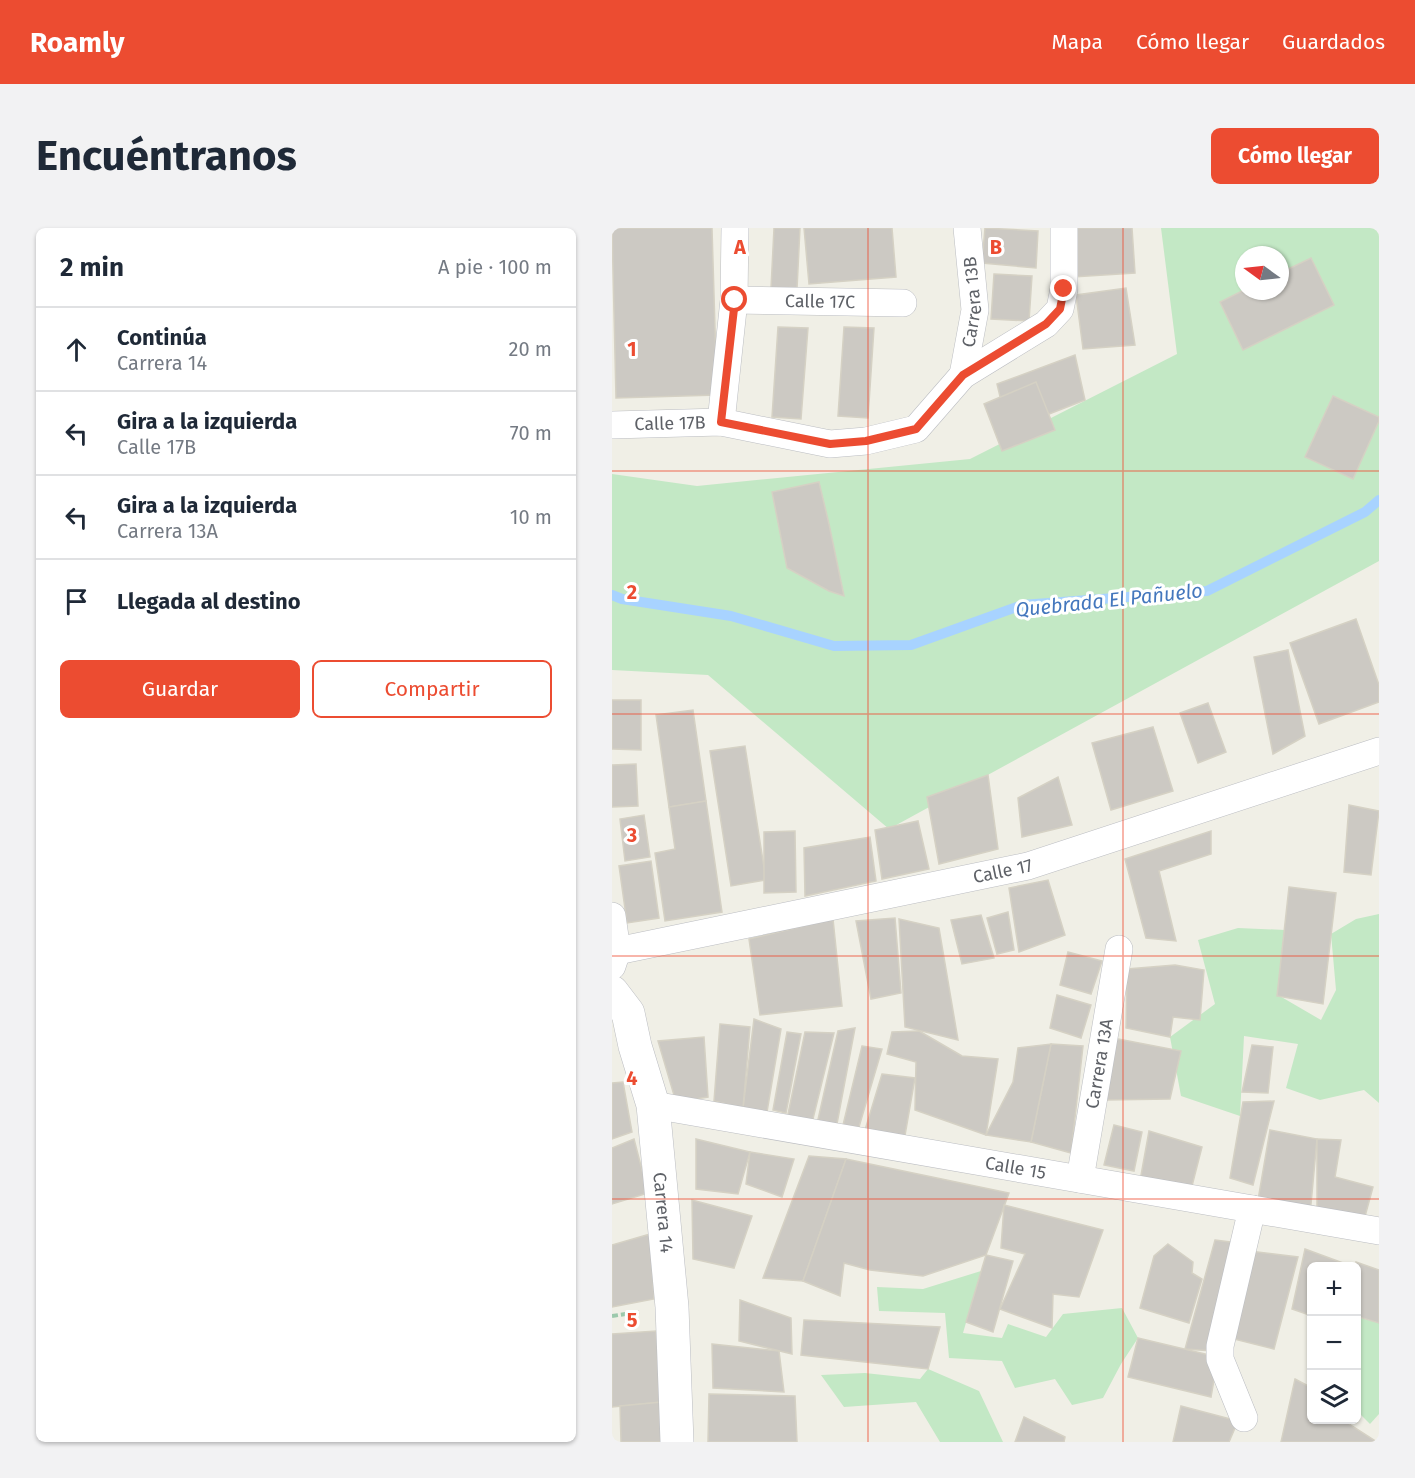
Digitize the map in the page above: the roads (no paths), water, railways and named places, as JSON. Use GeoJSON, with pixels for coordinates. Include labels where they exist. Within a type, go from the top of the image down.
{"type":"FeatureCollection","features":[{"type":"Feature","properties":{"kind":"street"},"geometry":{"type":"LineString","coordinates":[[721,422],[735,300],[735,228]]}},
{"type":"Feature","properties":{"kind":"street","name":"Carrera 13B"},"geometry":{"type":"LineString","coordinates":[[963,375],[975,310],[967,228]]}},
{"type":"Feature","properties":{"kind":"street","name":"Calle 17B"},"geometry":{"type":"LineString","coordinates":[[612,425],[721,422],[830,444],[866,441],[916,429],[963,375],[1046,324],[1060,309],[1064,289],[1064,228]]}},
{"type":"Feature","properties":{"kind":"street","name":"Calle 17C"},"geometry":{"type":"LineString","coordinates":[[735,300],[903,303]]}},
{"type":"Feature","properties":{"kind":"street","name":"Calle 17"},"geometry":{"type":"LineString","coordinates":[[615,958],[1028,866],[1379,751]]}},
{"type":"Feature","properties":{"kind":"street"},"geometry":{"type":"LineString","coordinates":[[612,916],[615,958]]}},
{"type":"Feature","properties":{"kind":"street","name":"Carrera 13A"},"geometry":{"type":"LineString","coordinates":[[1080,1179],[1119,950]]}},
{"type":"Feature","properties":{"kind":"street","name":"Carrera 14"},"geometry":{"type":"LineString","coordinates":[[612,992],[628,1014],[652,1105],[672,1307],[677,1442]]}},
{"type":"Feature","properties":{"kind":"street","name":"Calle 15"},"geometry":{"type":"LineString","coordinates":[[652,1105],[1379,1231]]}},
{"type":"Feature","properties":{"kind":"street"},"geometry":{"type":"LineString","coordinates":[[1244,1418],[1220,1359],[1220,1346],[1252,1209]]}},
{"type":"Feature","properties":{"kind":"waterway","name":"Quebrada El Pañuelo"},"geometry":{"type":"LineString","coordinates":[[612,595],[622,599],[731,616],[834,646],[911,645],[1022,605],[1207,591],[1365,512],[1379,500]]}}]}
